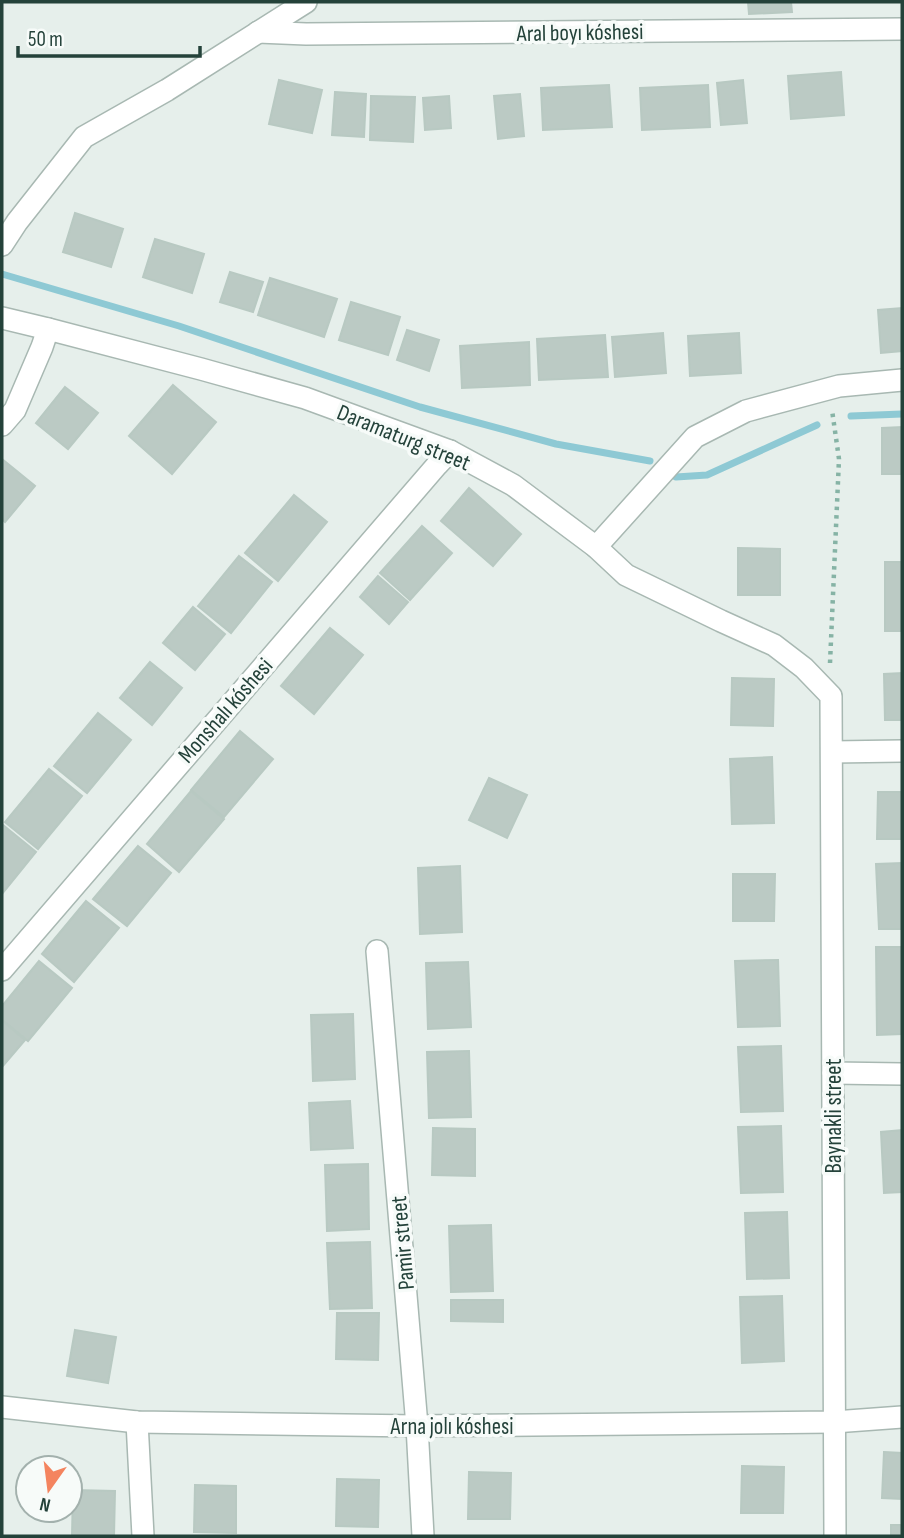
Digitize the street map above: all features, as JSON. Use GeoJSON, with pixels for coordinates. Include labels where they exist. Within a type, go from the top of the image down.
{"type":"FeatureCollection","features":[{"type":"Feature","properties":{"kind":"street"},"geometry":{"type":"LineString","coordinates":[[2,245],[84,136],[167,90],[306,2]]}},
{"type":"Feature","properties":{"kind":"street","name":"Aral boyı kóshesi"},"geometry":{"type":"LineString","coordinates":[[258,32],[320,34],[902,29]]}},
{"type":"Feature","properties":{"kind":"street","name":"Daramaturg street"},"geometry":{"type":"LineString","coordinates":[[2,318],[305,398],[450,451],[513,485],[596,547],[626,576],[774,645],[804,668],[831,696]]}},
{"type":"Feature","properties":{"kind":"street"},"geometry":{"type":"LineString","coordinates":[[2,425],[15,410],[48,328]]}},
{"type":"Feature","properties":{"kind":"street"},"geometry":{"type":"LineString","coordinates":[[596,547],[695,437],[746,411],[839,386],[902,380]]}},
{"type":"Feature","properties":{"kind":"street","name":"Monshalı kóshesi"},"geometry":{"type":"LineString","coordinates":[[2,970],[450,451]]}},
{"type":"Feature","properties":{"kind":"street","name":"Baynakli street"},"geometry":{"type":"LineString","coordinates":[[831,696],[835,1536]]}},
{"type":"Feature","properties":{"kind":"street"},"geometry":{"type":"LineString","coordinates":[[832,752],[902,751]]}},
{"type":"Feature","properties":{"kind":"street","name":"Pamir street"},"geometry":{"type":"LineString","coordinates":[[377,951],[417,1426],[423,1536]]}},
{"type":"Feature","properties":{"kind":"street"},"geometry":{"type":"LineString","coordinates":[[833,1073],[902,1073]]}},
{"type":"Feature","properties":{"kind":"street","name":"Arna jolı kóshesi"},"geometry":{"type":"LineString","coordinates":[[2,1407],[137,1422],[417,1426],[834,1422],[902,1417]]}},
{"type":"Feature","properties":{"kind":"street"},"geometry":{"type":"LineString","coordinates":[[137,1422],[143,1536]]}},
{"type":"Feature","properties":{"kind":"path"},"geometry":{"type":"LineString","coordinates":[[830,388],[839,459],[830,658],[831,696]]}},
{"type":"Feature","properties":{"kind":"building"},"geometry":{"type":"Polygon","coordinates":[[[748,2],[791,2],[792,12],[749,14],[748,2]]]}},
{"type":"Feature","properties":{"kind":"building"},"geometry":{"type":"Polygon","coordinates":[[[841,72],[844,115],[791,119],[788,76],[841,72]]]}},
{"type":"Feature","properties":{"kind":"building"},"geometry":{"type":"Polygon","coordinates":[[[279,80],[322,90],[312,133],[269,124],[279,80]]]}},
{"type":"Feature","properties":{"kind":"building"},"geometry":{"type":"Polygon","coordinates":[[[743,80],[747,123],[721,125],[717,83],[743,80]]]}},
{"type":"Feature","properties":{"kind":"building"},"geometry":{"type":"Polygon","coordinates":[[[609,85],[612,127],[543,130],[541,88],[609,85]]]}},
{"type":"Feature","properties":{"kind":"building"},"geometry":{"type":"Polygon","coordinates":[[[708,85],[710,127],[642,130],[640,88],[708,85]]]}},
{"type":"Feature","properties":{"kind":"building"},"geometry":{"type":"Polygon","coordinates":[[[335,92],[366,94],[364,137],[332,135],[335,92]]]}},
{"type":"Feature","properties":{"kind":"building"},"geometry":{"type":"Polygon","coordinates":[[[520,94],[524,136],[498,139],[494,96],[520,94]]]}},
{"type":"Feature","properties":{"kind":"building"},"geometry":{"type":"Polygon","coordinates":[[[371,96],[415,97],[413,142],[370,140],[371,96]]]}},
{"type":"Feature","properties":{"kind":"building"},"geometry":{"type":"Polygon","coordinates":[[[449,96],[451,128],[425,130],[423,98],[449,96]]]}},
{"type":"Feature","properties":{"kind":"building"},"geometry":{"type":"Polygon","coordinates":[[[75,213],[123,229],[111,267],[63,252],[75,213]]]}},
{"type":"Feature","properties":{"kind":"building"},"geometry":{"type":"Polygon","coordinates":[[[155,239],[204,254],[192,293],[143,277],[155,239]]]}},
{"type":"Feature","properties":{"kind":"building"},"geometry":{"type":"Polygon","coordinates":[[[230,272],[263,282],[253,312],[220,302],[230,272]]]}},
{"type":"Feature","properties":{"kind":"building"},"geometry":{"type":"Polygon","coordinates":[[[270,278],[337,299],[324,337],[258,315],[270,278]]]}},
{"type":"Feature","properties":{"kind":"building"},"geometry":{"type":"Polygon","coordinates":[[[351,302],[400,317],[388,355],[339,340],[351,302]]]}},
{"type":"Feature","properties":{"kind":"building"},"geometry":{"type":"Polygon","coordinates":[[[902,308],[902,351],[881,353],[878,310],[902,308]]]}},
{"type":"Feature","properties":{"kind":"building"},"geometry":{"type":"Polygon","coordinates":[[[407,330],[439,340],[429,371],[397,360],[407,330]]]}},
{"type":"Feature","properties":{"kind":"building"},"geometry":{"type":"Polygon","coordinates":[[[663,333],[666,373],[615,377],[612,337],[663,333]]]}},
{"type":"Feature","properties":{"kind":"building"},"geometry":{"type":"Polygon","coordinates":[[[739,333],[741,373],[690,376],[688,336],[739,333]]]}},
{"type":"Feature","properties":{"kind":"building"},"geometry":{"type":"Polygon","coordinates":[[[605,335],[608,377],[539,380],[537,339],[605,335]]]}},
{"type":"Feature","properties":{"kind":"building"},"geometry":{"type":"Polygon","coordinates":[[[529,342],[530,385],[462,388],[460,346],[529,342]]]}},
{"type":"Feature","properties":{"kind":"building"},"geometry":{"type":"Polygon","coordinates":[[[173,385],[216,422],[172,474],[129,436],[173,385]]]}},
{"type":"Feature","properties":{"kind":"building"},"geometry":{"type":"Polygon","coordinates":[[[65,387],[98,413],[68,449],[36,423],[65,387]]]}},
{"type":"Feature","properties":{"kind":"building"},"geometry":{"type":"Polygon","coordinates":[[[902,427],[902,474],[882,474],[882,428],[902,427]]]}},
{"type":"Feature","properties":{"kind":"building"},"geometry":{"type":"Polygon","coordinates":[[[2,459],[35,486],[5,522],[2,519],[2,459]]]}},
{"type":"Feature","properties":{"kind":"building"},"geometry":{"type":"Polygon","coordinates":[[[469,488],[521,534],[493,566],[441,521],[469,488]]]}},
{"type":"Feature","properties":{"kind":"building"},"geometry":{"type":"Polygon","coordinates":[[[294,495],[327,522],[278,581],[245,553],[294,495]]]}},
{"type":"Feature","properties":{"kind":"building"},"geometry":{"type":"Polygon","coordinates":[[[422,526],[452,553],[410,600],[380,573],[422,526]]]}},
{"type":"Feature","properties":{"kind":"building"},"geometry":{"type":"Polygon","coordinates":[[[738,548],[780,549],[780,595],[738,595],[738,548]]]}},
{"type":"Feature","properties":{"kind":"building"},"geometry":{"type":"Polygon","coordinates":[[[239,556],[272,582],[231,633],[198,606],[239,556]]]}},
{"type":"Feature","properties":{"kind":"building"},"geometry":{"type":"Polygon","coordinates":[[[885,562],[902,562],[902,631],[885,631],[885,562]]]}},
{"type":"Feature","properties":{"kind":"building"},"geometry":{"type":"Polygon","coordinates":[[[378,576],[408,602],[389,624],[360,597],[378,576]]]}},
{"type":"Feature","properties":{"kind":"building"},"geometry":{"type":"Polygon","coordinates":[[[193,607],[225,634],[195,670],[163,643],[193,607]]]}},
{"type":"Feature","properties":{"kind":"building"},"geometry":{"type":"Polygon","coordinates":[[[330,628],[363,655],[314,714],[281,686],[330,628]]]}},
{"type":"Feature","properties":{"kind":"building"},"geometry":{"type":"Polygon","coordinates":[[[150,662],[182,688],[152,725],[120,698],[150,662]]]}},
{"type":"Feature","properties":{"kind":"building"},"geometry":{"type":"Polygon","coordinates":[[[902,673],[902,720],[885,720],[884,674],[902,673]]]}},
{"type":"Feature","properties":{"kind":"building"},"geometry":{"type":"Polygon","coordinates":[[[732,678],[774,679],[773,726],[731,725],[732,678]]]}},
{"type":"Feature","properties":{"kind":"building"},"geometry":{"type":"Polygon","coordinates":[[[98,713],[131,740],[87,793],[54,766],[98,713]]]}},
{"type":"Feature","properties":{"kind":"building"},"geometry":{"type":"Polygon","coordinates":[[[240,731],[273,759],[224,817],[191,790],[240,731]]]}},
{"type":"Feature","properties":{"kind":"building"},"geometry":{"type":"Polygon","coordinates":[[[772,757],[774,823],[732,824],[730,759],[772,757]]]}},
{"type":"Feature","properties":{"kind":"building"},"geometry":{"type":"Polygon","coordinates":[[[49,769],[82,796],[38,849],[5,822],[49,769]]]}},
{"type":"Feature","properties":{"kind":"building"},"geometry":{"type":"Polygon","coordinates":[[[489,778],[527,795],[507,838],[469,820],[489,778]]]}},
{"type":"Feature","properties":{"kind":"building"},"geometry":{"type":"Polygon","coordinates":[[[191,791],[224,819],[179,872],[147,844],[191,791]]]}},
{"type":"Feature","properties":{"kind":"building"},"geometry":{"type":"Polygon","coordinates":[[[878,792],[902,792],[902,839],[877,839],[878,792]]]}},
{"type":"Feature","properties":{"kind":"building"},"geometry":{"type":"Polygon","coordinates":[[[3,825],[36,852],[2,894],[2,827],[3,825]]]}},
{"type":"Feature","properties":{"kind":"building"},"geometry":{"type":"Polygon","coordinates":[[[138,846],[171,873],[127,926],[93,899],[138,846]]]}},
{"type":"Feature","properties":{"kind":"building"},"geometry":{"type":"Polygon","coordinates":[[[902,863],[902,929],[879,929],[876,864],[902,863]]]}},
{"type":"Feature","properties":{"kind":"building"},"geometry":{"type":"Polygon","coordinates":[[[460,866],[462,932],[420,934],[418,868],[460,866]]]}},
{"type":"Feature","properties":{"kind":"building"},"geometry":{"type":"Polygon","coordinates":[[[733,874],[775,874],[774,921],[733,921],[733,874]]]}},
{"type":"Feature","properties":{"kind":"building"},"geometry":{"type":"Polygon","coordinates":[[[86,901],[119,928],[74,982],[42,954],[86,901]]]}},
{"type":"Feature","properties":{"kind":"building"},"geometry":{"type":"Polygon","coordinates":[[[876,947],[902,947],[902,1034],[877,1035],[876,947]]]}},
{"type":"Feature","properties":{"kind":"building"},"geometry":{"type":"Polygon","coordinates":[[[778,960],[780,1026],[738,1027],[735,961],[778,960]]]}},
{"type":"Feature","properties":{"kind":"building"},"geometry":{"type":"Polygon","coordinates":[[[39,961],[72,988],[28,1041],[2,1020],[2,1006],[39,961]]]}},
{"type":"Feature","properties":{"kind":"building"},"geometry":{"type":"Polygon","coordinates":[[[468,962],[471,1027],[428,1029],[426,963],[468,962]]]}},
{"type":"Feature","properties":{"kind":"building"},"geometry":{"type":"Polygon","coordinates":[[[353,1014],[355,1079],[313,1081],[311,1015],[353,1014]]]}},
{"type":"Feature","properties":{"kind":"building"},"geometry":{"type":"Polygon","coordinates":[[[2,1020],[25,1040],[2,1067],[2,1020]]]}},
{"type":"Feature","properties":{"kind":"building"},"geometry":{"type":"Polygon","coordinates":[[[781,1046],[783,1111],[741,1112],[738,1047],[781,1046]]]}},
{"type":"Feature","properties":{"kind":"building"},"geometry":{"type":"Polygon","coordinates":[[[469,1051],[471,1117],[429,1118],[427,1052],[469,1051]]]}},
{"type":"Feature","properties":{"kind":"building"},"geometry":{"type":"Polygon","coordinates":[[[350,1101],[353,1148],[311,1150],[309,1103],[350,1101]]]}},
{"type":"Feature","properties":{"kind":"building"},"geometry":{"type":"Polygon","coordinates":[[[781,1126],[783,1192],[741,1193],[738,1127],[781,1126]]]}},
{"type":"Feature","properties":{"kind":"building"},"geometry":{"type":"Polygon","coordinates":[[[433,1128],[475,1129],[475,1176],[432,1175],[433,1128]]]}},
{"type":"Feature","properties":{"kind":"building"},"geometry":{"type":"Polygon","coordinates":[[[902,1130],[902,1192],[884,1193],[881,1132],[902,1130]]]}},
{"type":"Feature","properties":{"kind":"building"},"geometry":{"type":"Polygon","coordinates":[[[368,1164],[369,1229],[327,1231],[325,1165],[368,1164]]]}},
{"type":"Feature","properties":{"kind":"building"},"geometry":{"type":"Polygon","coordinates":[[[787,1212],[789,1278],[747,1279],[745,1213],[787,1212]]]}},
{"type":"Feature","properties":{"kind":"building"},"geometry":{"type":"Polygon","coordinates":[[[491,1225],[493,1291],[451,1292],[449,1226],[491,1225]]]}},
{"type":"Feature","properties":{"kind":"building"},"geometry":{"type":"Polygon","coordinates":[[[370,1242],[372,1308],[330,1309],[327,1243],[370,1242]]]}},
{"type":"Feature","properties":{"kind":"building"},"geometry":{"type":"Polygon","coordinates":[[[782,1296],[784,1361],[742,1363],[740,1297],[782,1296]]]}},
{"type":"Feature","properties":{"kind":"building"},"geometry":{"type":"Polygon","coordinates":[[[451,1300],[503,1300],[503,1322],[451,1321],[451,1300]]]}},
{"type":"Feature","properties":{"kind":"building"},"geometry":{"type":"Polygon","coordinates":[[[337,1313],[379,1313],[378,1360],[336,1359],[337,1313]]]}},
{"type":"Feature","properties":{"kind":"building"},"geometry":{"type":"Polygon","coordinates":[[[75,1330],[116,1337],[108,1383],[67,1376],[75,1330]]]}},
{"type":"Feature","properties":{"kind":"building"},"geometry":{"type":"Polygon","coordinates":[[[884,1452],[902,1453],[902,1499],[882,1498],[884,1452]]]}},
{"type":"Feature","properties":{"kind":"building"},"geometry":{"type":"Polygon","coordinates":[[[742,1466],[784,1467],[783,1513],[741,1513],[742,1466]]]}},
{"type":"Feature","properties":{"kind":"building"},"geometry":{"type":"Polygon","coordinates":[[[469,1472],[511,1473],[510,1519],[468,1519],[469,1472]]]}},
{"type":"Feature","properties":{"kind":"building"},"geometry":{"type":"Polygon","coordinates":[[[337,1479],[379,1480],[378,1527],[336,1526],[337,1479]]]}},
{"type":"Feature","properties":{"kind":"building"},"geometry":{"type":"Polygon","coordinates":[[[195,1485],[236,1486],[236,1533],[194,1532],[195,1485]]]}},
{"type":"Feature","properties":{"kind":"building"},"geometry":{"type":"Polygon","coordinates":[[[84,1490],[115,1491],[114,1536],[72,1536],[72,1524],[84,1524],[84,1490]]]}},
{"type":"Feature","properties":{"kind":"building"},"geometry":{"type":"Polygon","coordinates":[[[891,1525],[902,1525],[902,1536],[891,1536],[891,1525]]]}},
{"type":"Feature","properties":{"kind":"waterway"},"geometry":{"type":"LineString","coordinates":[[2,274],[179,326],[420,407],[556,444],[650,461]]}},
{"type":"Feature","properties":{"kind":"waterway"},"geometry":{"type":"LineString","coordinates":[[851,416],[902,414]]}},
{"type":"Feature","properties":{"kind":"waterway"},"geometry":{"type":"LineString","coordinates":[[676,477],[707,475],[817,425]]}}]}
